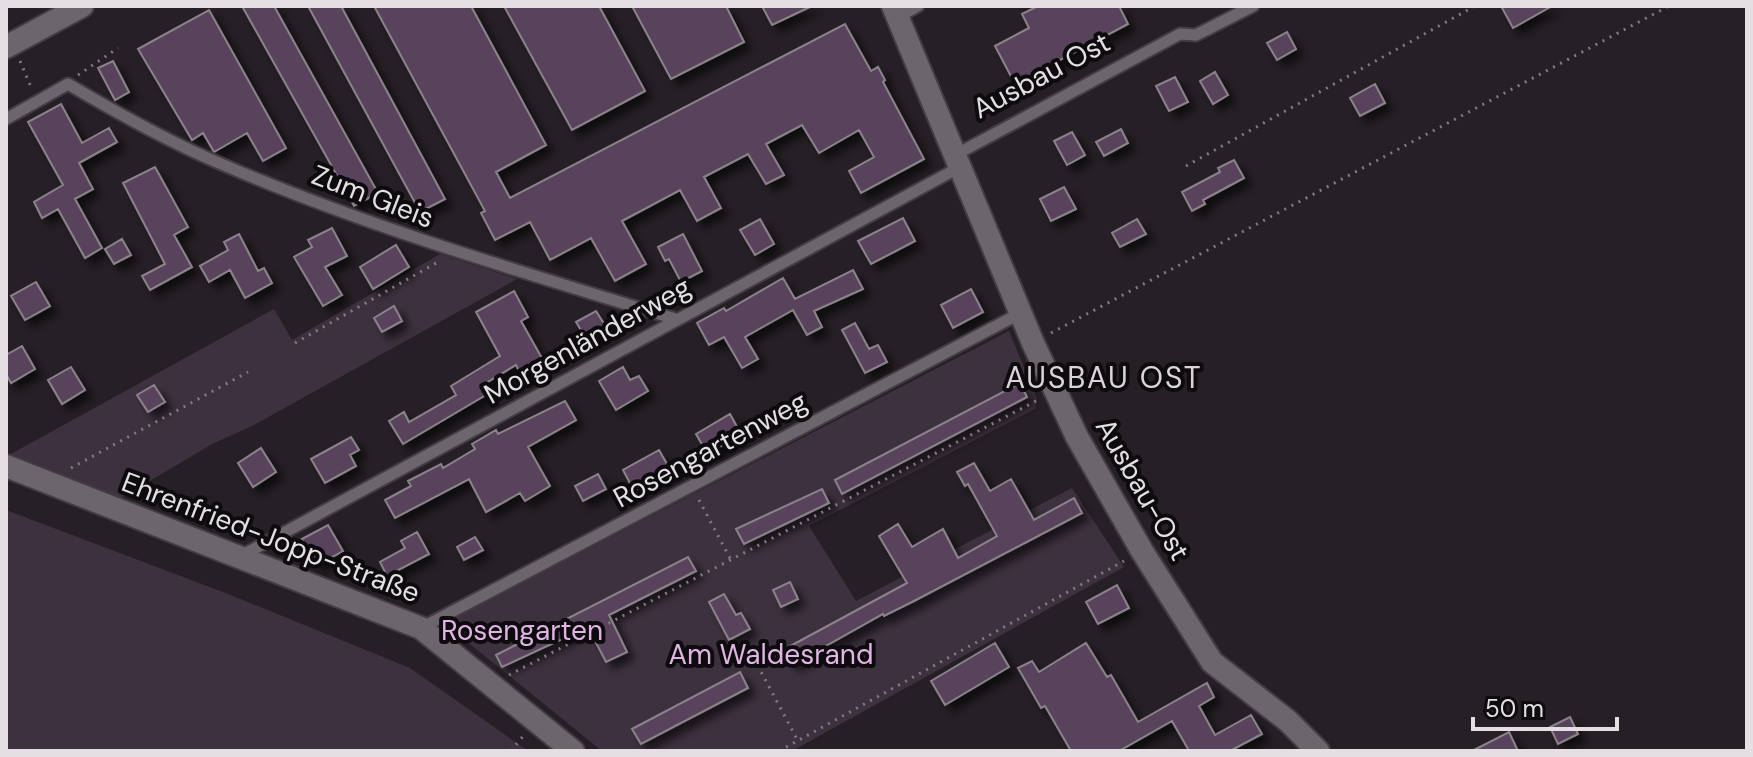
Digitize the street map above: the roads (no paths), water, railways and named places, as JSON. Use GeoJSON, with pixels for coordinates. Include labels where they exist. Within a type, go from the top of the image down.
{"type":"FeatureCollection","features":[{"type":"Feature","properties":{"kind":"street"},"geometry":{"type":"LineString","coordinates":[[8,41],[82,6]]}},
{"type":"Feature","properties":{"kind":"street","name":"Ausbau-Ost"},"geometry":{"type":"LineString","coordinates":[[903,10],[957,161],[1033,343],[1077,437],[1142,551],[1212,662],[1288,721],[1318,751]]}},
{"type":"Feature","properties":{"kind":"street","name":"Ehrenfried-Jopp-Straße"},"geometry":{"type":"LineString","coordinates":[[6,466],[421,628],[573,751]]}},
{"type":"Feature","properties":{"kind":"lane","name":"Ausbau Ost"},"geometry":{"type":"LineString","coordinates":[[957,161],[1180,34],[1196,35],[1253,6]]}},
{"type":"Feature","properties":{"kind":"lane","name":"Zum Gleis"},"geometry":{"type":"LineString","coordinates":[[6,119],[68,84],[130,120],[219,163],[416,239],[675,319]]}},
{"type":"Feature","properties":{"kind":"lane","name":"Morgenländerweg"},"geometry":{"type":"LineString","coordinates":[[238,558],[957,161]]}},
{"type":"Feature","properties":{"kind":"lane","name":"Rosengartenweg"},"geometry":{"type":"LineString","coordinates":[[421,628],[1021,313]]}},
{"type":"Feature","properties":{"kind":"district","name":"AUSBAU OST"},"geometry":{"type":"Point","coordinates":[1104,378]}},
{"type":"Feature","properties":{"kind":"park label","name":"Rosengarten"},"geometry":{"type":"Point","coordinates":[522,630]}},
{"type":"Feature","properties":{"kind":"park label","name":"Am Waldesrand"},"geometry":{"type":"Point","coordinates":[771,654]}}]}
